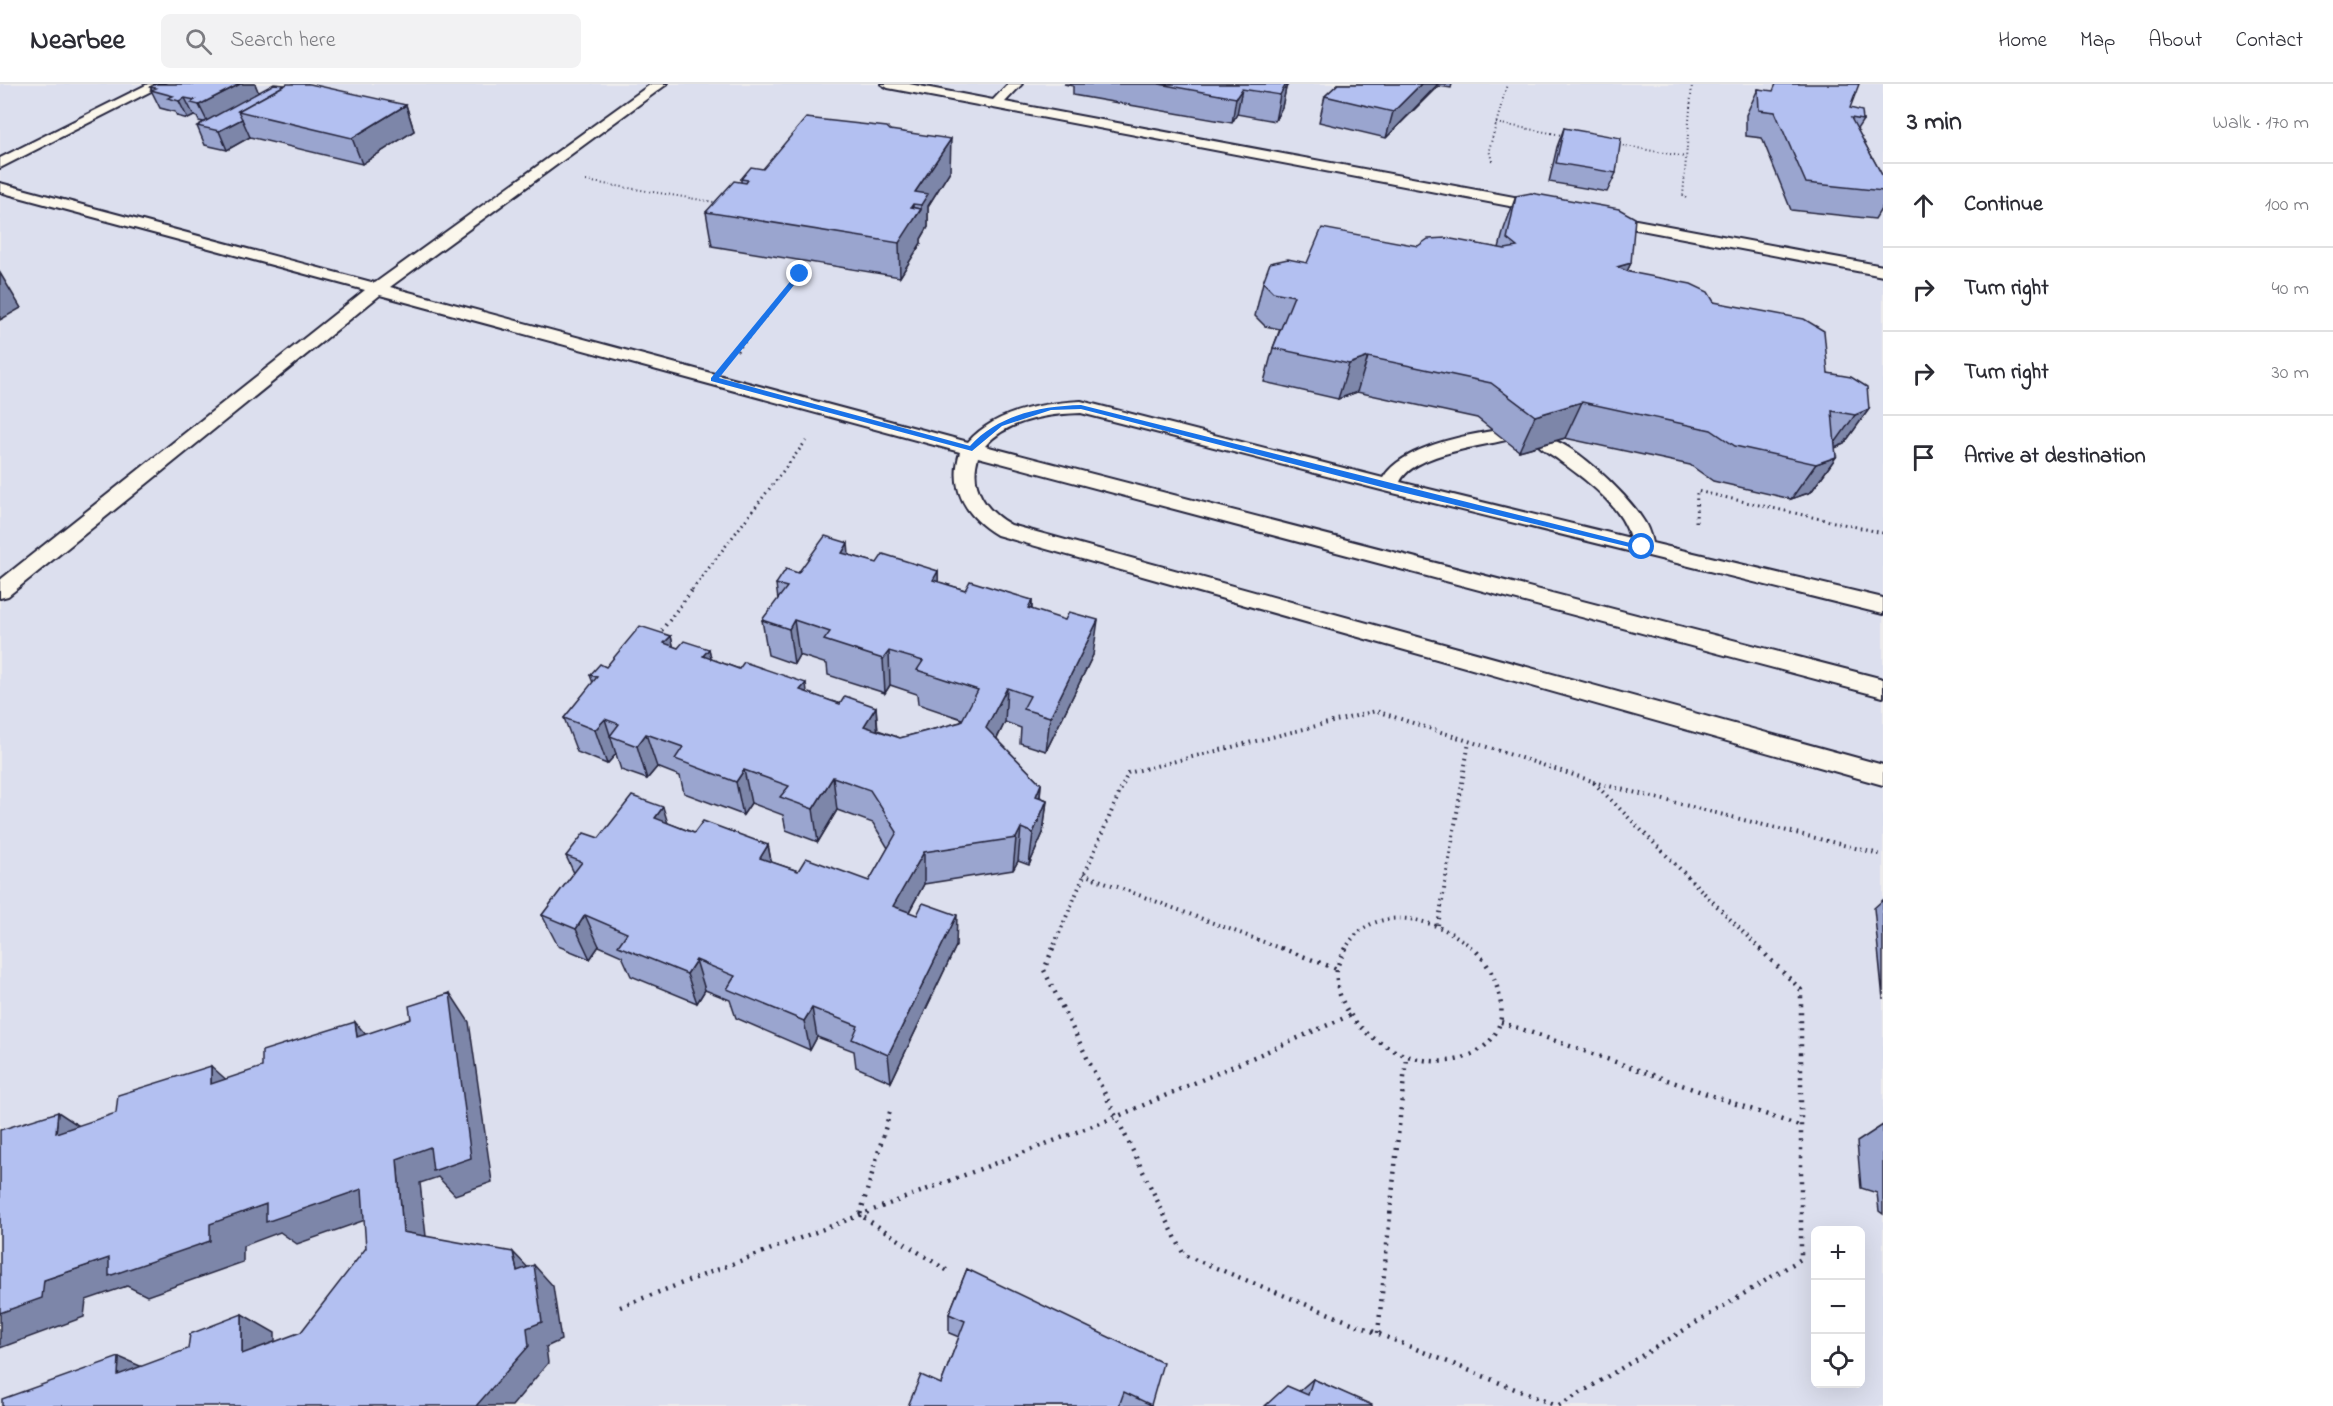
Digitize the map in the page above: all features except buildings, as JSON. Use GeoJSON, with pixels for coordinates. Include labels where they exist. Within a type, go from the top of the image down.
{"type":"FeatureCollection","features":[{"type":"Feature","properties":{"kind":"lane"},"geometry":{"type":"LineString","coordinates":[[0,164],[158,84]]}},
{"type":"Feature","properties":{"kind":"lane"},"geometry":{"type":"LineString","coordinates":[[0,591],[377,289],[659,84]]}},
{"type":"Feature","properties":{"kind":"lane"},"geometry":{"type":"LineString","coordinates":[[888,84],[1557,210]]}},
{"type":"Feature","properties":{"kind":"lane"},"geometry":{"type":"LineString","coordinates":[[996,104],[1015,84]]}},
{"type":"Feature","properties":{"kind":"lane"},"geometry":{"type":"LineString","coordinates":[[0,187],[972,449],[1883,688]]}},
{"type":"Feature","properties":{"kind":"lane"},"geometry":{"type":"LineString","coordinates":[[1592,216],[1883,271]]}},
{"type":"Feature","properties":{"kind":"lane"},"geometry":{"type":"LineString","coordinates":[[1883,606],[1389,486],[1081,407],[1050,408],[999,425],[984,435],[972,449],[966,465],[965,483],[974,506],[981,515],[1004,530],[1883,774]]}},
{"type":"Feature","properties":{"kind":"lane"},"geometry":{"type":"LineString","coordinates":[[1389,486],[1396,472],[1410,462],[1485,437],[1498,435]]}},
{"type":"Feature","properties":{"kind":"lane"},"geometry":{"type":"LineString","coordinates":[[1547,443],[1572,460],[1630,516],[1641,537],[1642,547]]}},
{"type":"Feature","properties":{"kind":"path"},"geometry":{"type":"LineString","coordinates":[[1508,84],[1489,156],[1499,169],[1521,180],[1510,201]]}},
{"type":"Feature","properties":{"kind":"path"},"geometry":{"type":"LineString","coordinates":[[1691,202],[1683,196],[1692,84]]}},
{"type":"Feature","properties":{"kind":"path"},"geometry":{"type":"LineString","coordinates":[[1496,123],[1575,137]]}},
{"type":"Feature","properties":{"kind":"path"},"geometry":{"type":"LineString","coordinates":[[1608,143],[1686,157]]}},
{"type":"Feature","properties":{"kind":"path"},"geometry":{"type":"LineString","coordinates":[[538,172],[720,203]]}},
{"type":"Feature","properties":{"kind":"path"},"geometry":{"type":"LineString","coordinates":[[714,379],[800,274]]}},
{"type":"Feature","properties":{"kind":"path"},"geometry":{"type":"LineString","coordinates":[[656,638],[808,439]]}},
{"type":"Feature","properties":{"kind":"path"},"geometry":{"type":"LineString","coordinates":[[1693,560],[1697,491],[1883,533]]}},
{"type":"Feature","properties":{"kind":"path"},"geometry":{"type":"LineString","coordinates":[[1592,782],[1801,990],[1801,1259],[1558,1406],[1184,1255],[1044,970],[1128,772],[1376,711],[1592,782],[1883,855]]}},
{"type":"Feature","properties":{"kind":"path"},"geometry":{"type":"LineString","coordinates":[[1438,925],[1469,742]]}},
{"type":"Feature","properties":{"kind":"path"},"geometry":{"type":"LineString","coordinates":[[1083,874],[1337,969]]}},
{"type":"Feature","properties":{"kind":"path"},"geometry":{"type":"LineString","coordinates":[[1403,918],[1438,925],[1467,942],[1489,966],[1501,994],[1501,1022],[1489,1044],[1468,1059],[1439,1064],[1407,1058],[1375,1040],[1351,1015],[1340,992],[1337,969],[1348,941],[1371,923],[1403,918]]}},
{"type":"Feature","properties":{"kind":"path"},"geometry":{"type":"LineString","coordinates":[[620,1306],[1116,1117],[1351,1015]]}},
{"type":"Feature","properties":{"kind":"path"},"geometry":{"type":"LineString","coordinates":[[1501,1022],[1802,1127]]}},
{"type":"Feature","properties":{"kind":"path"},"geometry":{"type":"LineString","coordinates":[[1378,1333],[1407,1058]]}},
{"type":"Feature","properties":{"kind":"path"},"geometry":{"type":"LineString","coordinates":[[860,1215],[890,1112]]}},
{"type":"Feature","properties":{"kind":"path"},"geometry":{"type":"LineString","coordinates":[[860,1215],[951,1273]]}},
{"type":"Feature","properties":{"kind":"shaded area"},"geometry":{"type":"Polygon","coordinates":[[[0,84],[1883,84],[1883,1406],[0,1406],[0,84]]]}},
{"type":"Feature","properties":{"kind":"route"},"geometry":{"type":"LineString","coordinates":[[800,274],[714,379],[972,449],[984,435],[999,425],[1050,408],[1081,407],[1389,486],[1642,547]]}}]}
